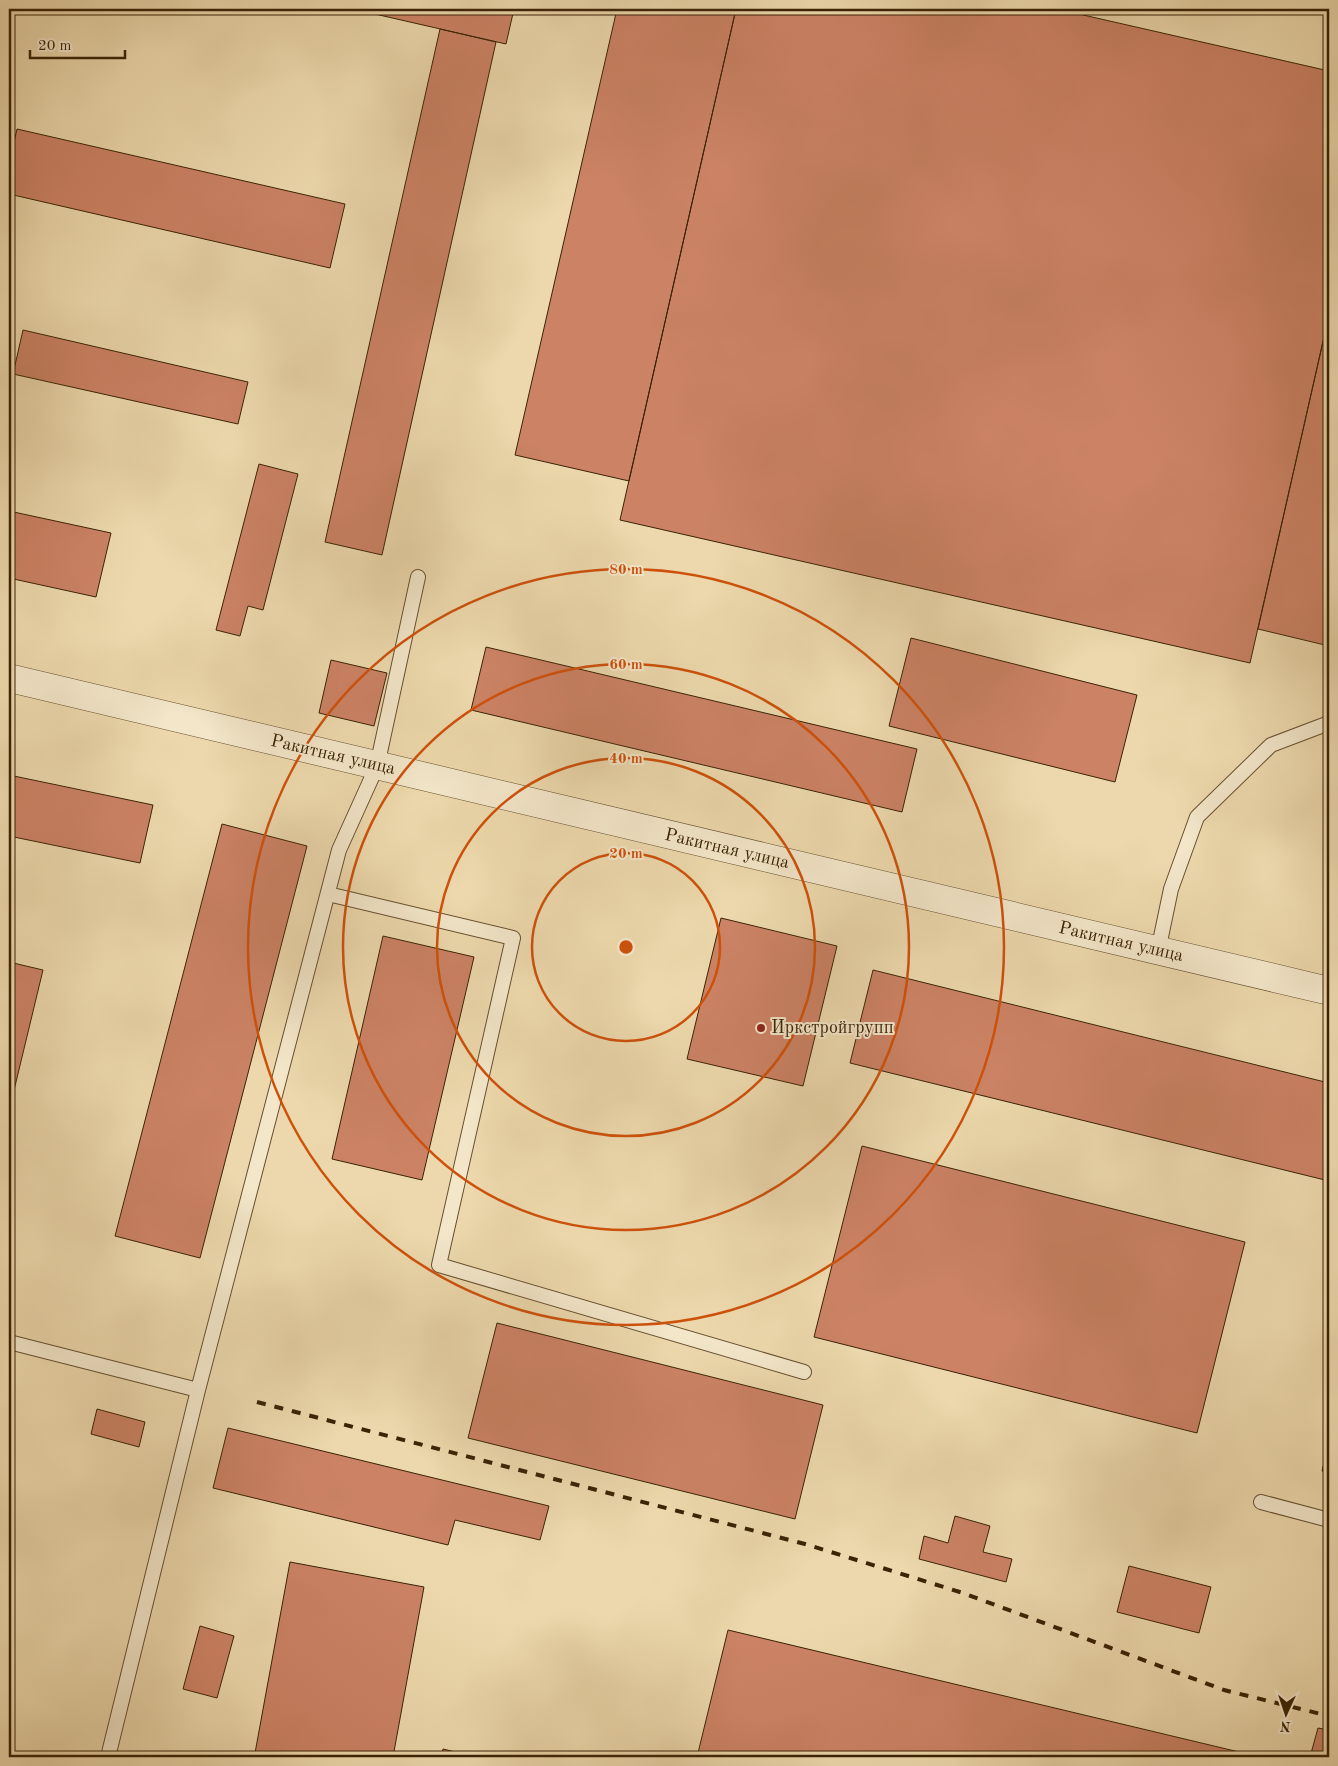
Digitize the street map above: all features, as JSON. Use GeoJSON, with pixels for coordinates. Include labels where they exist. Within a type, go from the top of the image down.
{"type":"FeatureCollection","features":[{"type":"Feature","properties":{"kind":"street","name":"Ракитная улица"},"geometry":{"type":"LineString","coordinates":[[9,678],[1329,991]]}},
{"type":"Feature","properties":{"kind":"lane"},"geometry":{"type":"LineString","coordinates":[[108,1757],[198,1390],[339,850],[376,766],[418,578]]}},
{"type":"Feature","properties":{"kind":"lane"},"geometry":{"type":"LineString","coordinates":[[1158,950],[1171,889],[1197,817],[1271,745],[1329,723]]}},
{"type":"Feature","properties":{"kind":"lane"},"geometry":{"type":"LineString","coordinates":[[328,894],[514,938],[439,1265],[804,1372]]}},
{"type":"Feature","properties":{"kind":"lane"},"geometry":{"type":"LineString","coordinates":[[9,1342],[198,1390]]}},
{"type":"Feature","properties":{"kind":"lane"},"geometry":{"type":"LineString","coordinates":[[1261,1502],[1329,1520]]}},
{"type":"Feature","properties":{"kind":"building"},"geometry":{"type":"Polygon","coordinates":[[[353,9],[514,9],[506,44],[353,9]]]}},
{"type":"Feature","properties":{"kind":"building"},"geometry":{"type":"Polygon","coordinates":[[[617,9],[736,9],[629,481],[515,455],[617,9]]]}},
{"type":"Feature","properties":{"kind":"building"},"geometry":{"type":"Polygon","coordinates":[[[736,9],[1057,9],[1329,71],[1329,315],[1250,663],[620,520],[736,9]]]}},
{"type":"Feature","properties":{"kind":"building"},"geometry":{"type":"Polygon","coordinates":[[[440,29],[496,42],[382,555],[325,542],[440,29]]]}},
{"type":"Feature","properties":{"kind":"building"},"geometry":{"type":"Polygon","coordinates":[[[17,129],[345,204],[330,268],[9,194],[9,164],[17,129]]]}},
{"type":"Feature","properties":{"kind":"building"},"geometry":{"type":"Polygon","coordinates":[[[1329,315],[1329,646],[1258,629],[1329,315]]]}},
{"type":"Feature","properties":{"kind":"building"},"geometry":{"type":"Polygon","coordinates":[[[23,330],[248,382],[238,424],[13,374],[23,330]]]}},
{"type":"Feature","properties":{"kind":"building"},"geometry":{"type":"Polygon","coordinates":[[[259,464],[298,474],[263,610],[248,606],[240,636],[216,630],[259,464]]]}},
{"type":"Feature","properties":{"kind":"building"},"geometry":{"type":"Polygon","coordinates":[[[9,511],[111,533],[96,597],[9,578],[9,511]]]}},
{"type":"Feature","properties":{"kind":"building"},"geometry":{"type":"Polygon","coordinates":[[[911,638],[1137,695],[1115,782],[889,726],[911,638]]]}},
{"type":"Feature","properties":{"kind":"building"},"geometry":{"type":"Polygon","coordinates":[[[486,647],[917,749],[902,812],[471,710],[486,647]]]}},
{"type":"Feature","properties":{"kind":"building"},"geometry":{"type":"Polygon","coordinates":[[[331,660],[387,673],[374,726],[319,713],[331,660]]]}},
{"type":"Feature","properties":{"kind":"building"},"geometry":{"type":"Polygon","coordinates":[[[9,775],[153,805],[140,863],[9,836],[9,775]]]}},
{"type":"Feature","properties":{"kind":"building"},"geometry":{"type":"Polygon","coordinates":[[[222,824],[307,846],[200,1258],[115,1236],[222,824]]]}},
{"type":"Feature","properties":{"kind":"building"},"geometry":{"type":"Polygon","coordinates":[[[721,918],[837,946],[803,1086],[687,1059],[721,918]]]}},
{"type":"Feature","properties":{"kind":"building"},"geometry":{"type":"Polygon","coordinates":[[[383,936],[474,957],[422,1180],[332,1159],[383,936]]]}},
{"type":"Feature","properties":{"kind":"building"},"geometry":{"type":"Polygon","coordinates":[[[9,962],[43,970],[9,1111],[9,962]]]}},
{"type":"Feature","properties":{"kind":"building"},"geometry":{"type":"Polygon","coordinates":[[[873,970],[1329,1083],[1329,1181],[850,1063],[873,970]]]}},
{"type":"Feature","properties":{"kind":"building"},"geometry":{"type":"Polygon","coordinates":[[[862,1146],[1245,1242],[1197,1433],[814,1337],[862,1146]]]}},
{"type":"Feature","properties":{"kind":"building"},"geometry":{"type":"Polygon","coordinates":[[[497,1323],[823,1405],[795,1519],[468,1438],[497,1323]]]}},
{"type":"Feature","properties":{"kind":"building"},"geometry":{"type":"Polygon","coordinates":[[[97,1409],[145,1422],[139,1447],[91,1434],[97,1409]]]}},
{"type":"Feature","properties":{"kind":"building"},"geometry":{"type":"Polygon","coordinates":[[[228,1428],[549,1506],[540,1540],[455,1520],[448,1545],[213,1488],[228,1428]]]}},
{"type":"Feature","properties":{"kind":"building"},"geometry":{"type":"Polygon","coordinates":[[[1329,1441],[1329,1473],[1322,1471],[1329,1441]]]}},
{"type":"Feature","properties":{"kind":"building"},"geometry":{"type":"Polygon","coordinates":[[[955,1516],[990,1526],[983,1552],[1012,1559],[1006,1582],[919,1559],[924,1536],[948,1543],[955,1516]]]}},
{"type":"Feature","properties":{"kind":"building"},"geometry":{"type":"Polygon","coordinates":[[[290,1562],[424,1587],[393,1757],[279,1757],[255,1753],[290,1562]]]}},
{"type":"Feature","properties":{"kind":"building"},"geometry":{"type":"Polygon","coordinates":[[[1129,1566],[1211,1587],[1199,1633],[1117,1612],[1129,1566]]]}},
{"type":"Feature","properties":{"kind":"building"},"geometry":{"type":"Polygon","coordinates":[[[200,1626],[234,1636],[217,1698],[183,1689],[200,1626]]]}},
{"type":"Feature","properties":{"kind":"building"},"geometry":{"type":"Polygon","coordinates":[[[728,1630],[1260,1757],[697,1757],[728,1630]]]}},
{"type":"Feature","properties":{"kind":"building"},"geometry":{"type":"Polygon","coordinates":[[[1318,1728],[1329,1730],[1329,1757],[1310,1757],[1318,1728]]]}},
{"type":"Feature","properties":{"kind":"building"},"geometry":{"type":"Polygon","coordinates":[[[443,1749],[476,1757],[441,1757],[443,1749]]]}},
{"type":"Feature","properties":{"kind":"railway"},"geometry":{"type":"LineString","coordinates":[[257,1402],[805,1544],[963,1593],[1224,1690],[1329,1716]]}},
{"type":"Feature","properties":{"kind":"place","name":"Иркстройгрупп"},"geometry":{"type":"Point","coordinates":[761,1028]}}]}
